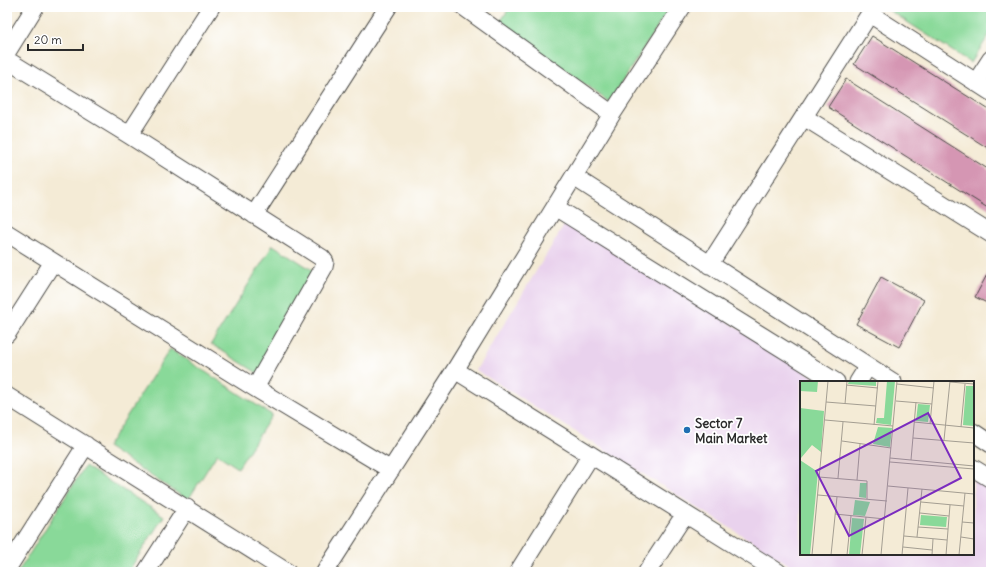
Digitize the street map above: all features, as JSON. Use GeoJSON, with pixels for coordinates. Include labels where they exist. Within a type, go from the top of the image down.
{"type":"FeatureCollection","features":[{"type":"Feature","properties":{"kind":"street"},"geometry":{"type":"LineString","coordinates":[[7,52],[35,7]]}},
{"type":"Feature","properties":{"kind":"street"},"geometry":{"type":"LineString","coordinates":[[129,135],[211,7]]}},
{"type":"Feature","properties":{"kind":"street"},"geometry":{"type":"LineString","coordinates":[[254,215],[388,7]]}},
{"type":"Feature","properties":{"kind":"street"},"geometry":{"type":"LineString","coordinates":[[464,7],[612,114]]}},
{"type":"Feature","properties":{"kind":"street"},"geometry":{"type":"LineString","coordinates":[[325,572],[455,370],[612,114],[682,7]]}},
{"type":"Feature","properties":{"kind":"street"},"geometry":{"type":"LineString","coordinates":[[710,265],[872,10],[991,92]]}},
{"type":"Feature","properties":{"kind":"street"},"geometry":{"type":"LineString","coordinates":[[976,82],[991,59]]}},
{"type":"Feature","properties":{"kind":"street"},"geometry":{"type":"LineString","coordinates":[[7,60],[129,135],[322,258],[325,262],[324,267],[255,388]]}},
{"type":"Feature","properties":{"kind":"street"},"geometry":{"type":"LineString","coordinates":[[804,116],[991,234]]}},
{"type":"Feature","properties":{"kind":"street"},"geometry":{"type":"LineString","coordinates":[[574,177],[891,381]]}},
{"type":"Feature","properties":{"kind":"street"},"geometry":{"type":"LineString","coordinates":[[555,207],[834,381]]}},
{"type":"Feature","properties":{"kind":"street"},"geometry":{"type":"LineString","coordinates":[[7,233],[255,388],[391,470]]}},
{"type":"Feature","properties":{"kind":"street"},"geometry":{"type":"LineString","coordinates":[[7,334],[53,262]]}},
{"type":"Feature","properties":{"kind":"street"},"geometry":{"type":"LineString","coordinates":[[859,381],[868,366]]}},
{"type":"Feature","properties":{"kind":"street"},"geometry":{"type":"LineString","coordinates":[[455,370],[778,572]]}},
{"type":"Feature","properties":{"kind":"street"},"geometry":{"type":"LineString","coordinates":[[7,396],[287,572]]}},
{"type":"Feature","properties":{"kind":"street"},"geometry":{"type":"LineString","coordinates":[[974,433],[991,444]]}},
{"type":"Feature","properties":{"kind":"street"},"geometry":{"type":"LineString","coordinates":[[7,569],[86,445]]}},
{"type":"Feature","properties":{"kind":"street"},"geometry":{"type":"LineString","coordinates":[[518,572],[592,455]]}},
{"type":"Feature","properties":{"kind":"street"},"geometry":{"type":"LineString","coordinates":[[974,469],[991,479]]}},
{"type":"Feature","properties":{"kind":"street"},"geometry":{"type":"LineString","coordinates":[[146,572],[187,508]]}},
{"type":"Feature","properties":{"kind":"street"},"geometry":{"type":"LineString","coordinates":[[647,572],[685,514]]}},
{"type":"Feature","properties":{"kind":"shaded area","name":"Sector 7 Main Market"},"geometry":{"type":"Polygon","coordinates":[[[568,219],[820,381],[800,381],[800,555],[974,555],[974,479],[991,490],[991,572],[801,572],[476,370],[568,219]]]}},
{"type":"Feature","properties":{"kind":"green space"},"geometry":{"type":"Polygon","coordinates":[[[510,7],[670,7],[609,102],[500,22],[510,7]]]}},
{"type":"Feature","properties":{"kind":"green space"},"geometry":{"type":"Polygon","coordinates":[[[888,7],[991,7],[991,32],[971,63],[887,9],[888,7]]]}},
{"type":"Feature","properties":{"kind":"green space"},"geometry":{"type":"Polygon","coordinates":[[[273,245],[320,275],[259,374],[211,344],[273,245]]]}},
{"type":"Feature","properties":{"kind":"green space"},"geometry":{"type":"Polygon","coordinates":[[[170,349],[272,415],[238,468],[217,454],[188,500],[107,447],[170,349]]]}},
{"type":"Feature","properties":{"kind":"green space"},"geometry":{"type":"Polygon","coordinates":[[[85,466],[164,516],[128,572],[18,572],[85,466]]]}},
{"type":"Feature","properties":{"kind":"building"},"geometry":{"type":"Polygon","coordinates":[[[872,36],[991,111],[991,150],[854,64],[872,36]]]}},
{"type":"Feature","properties":{"kind":"building"},"geometry":{"type":"Polygon","coordinates":[[[846,79],[991,171],[991,210],[828,107],[846,79]]]}},
{"type":"Feature","properties":{"kind":"building"},"geometry":{"type":"Polygon","coordinates":[[[989,271],[991,271],[991,305],[975,297],[989,271]]]}},
{"type":"Feature","properties":{"kind":"building"},"geometry":{"type":"Polygon","coordinates":[[[881,277],[924,300],[899,347],[856,324],[881,277]]]}},
{"type":"Feature","properties":{"kind":"place","name":"Sector 7 Main Market"},"geometry":{"type":"Point","coordinates":[687,430]}}]}
